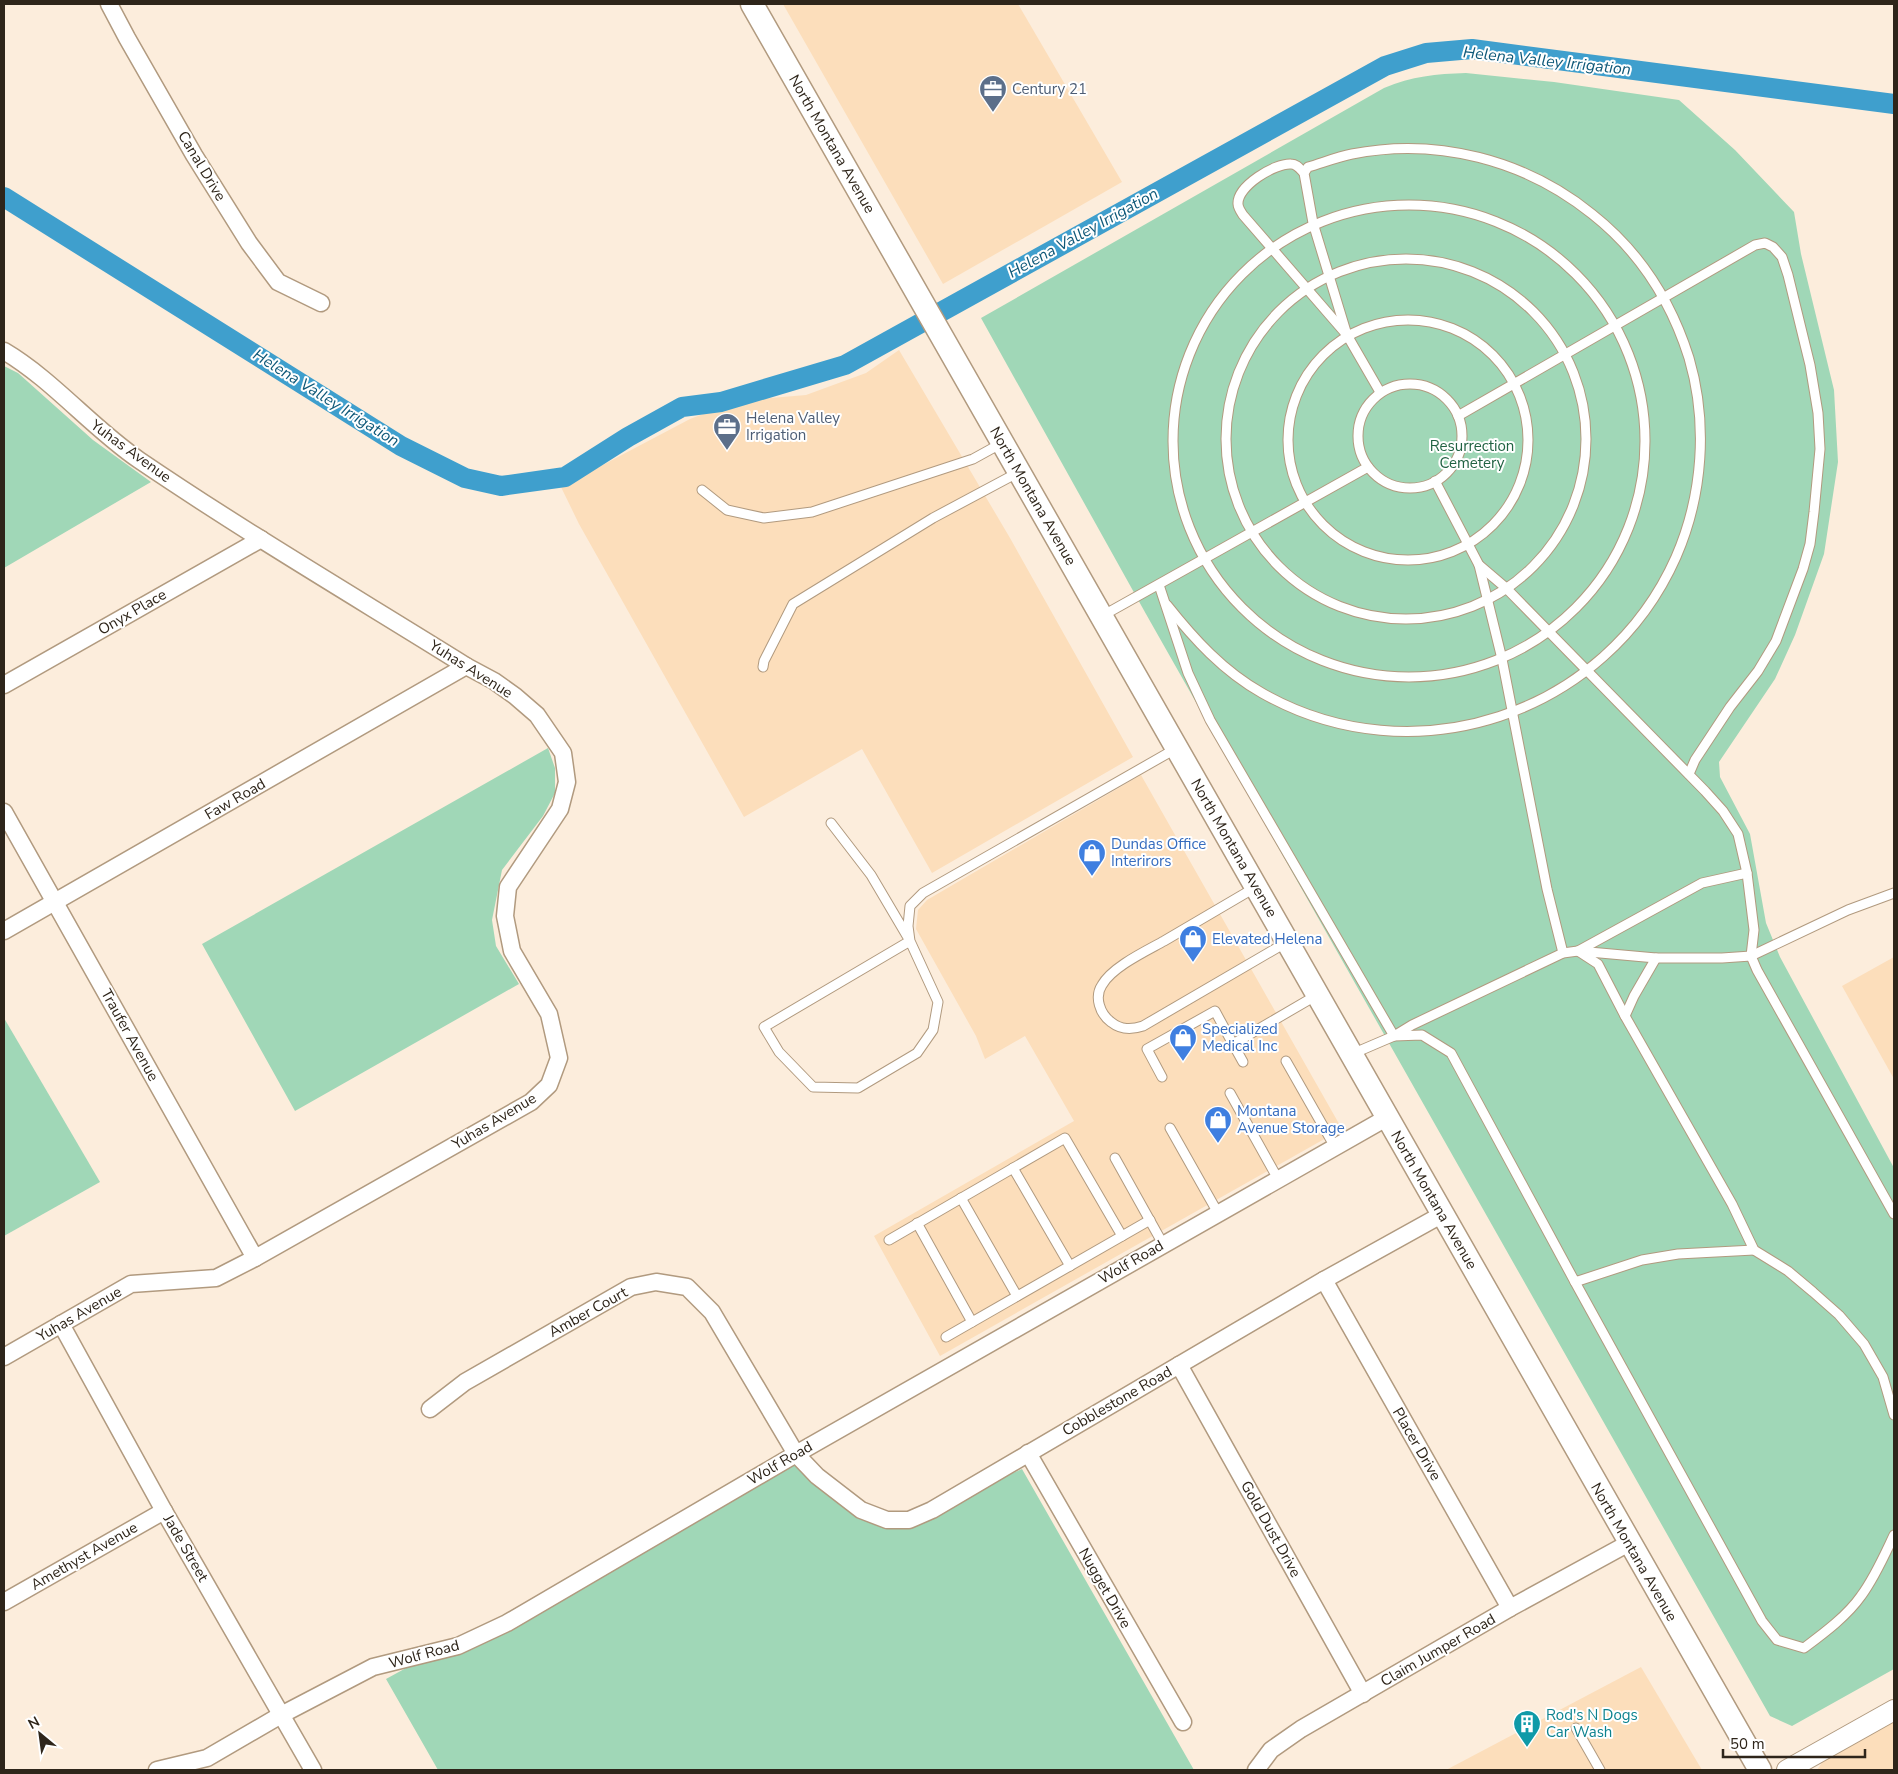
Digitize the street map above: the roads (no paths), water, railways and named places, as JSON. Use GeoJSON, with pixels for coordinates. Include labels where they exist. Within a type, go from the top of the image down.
{"type":"FeatureCollection","features":[{"type":"Feature","properties":{"kind":"main road","name":"North Montana Avenue"},"geometry":{"type":"LineString","coordinates":[[752,4],[1760,1770]]}},
{"type":"Feature","properties":{"kind":"street","name":"Canal Drive"},"geometry":{"type":"LineString","coordinates":[[110,4],[127,38],[194,155],[249,243],[278,282],[322,303]]}},
{"type":"Feature","properties":{"kind":"street","name":"Yuhas Avenue"},"geometry":{"type":"LineString","coordinates":[[4,351],[24,363],[97,428],[138,459],[261,539],[466,666],[494,680],[537,715],[563,752],[567,782],[560,809],[508,887],[505,916],[512,951],[549,1014],[559,1058],[549,1085],[531,1102],[255,1258],[216,1278],[131,1284],[4,1357]]}},
{"type":"Feature","properties":{"kind":"street","name":"Onyx Place"},"geometry":{"type":"LineString","coordinates":[[4,686],[261,539]]}},
{"type":"Feature","properties":{"kind":"street","name":"Faw Road"},"geometry":{"type":"LineString","coordinates":[[4,931],[466,666]]}},
{"type":"Feature","properties":{"kind":"street","name":"Traufer Avenue"},"geometry":{"type":"LineString","coordinates":[[4,812],[255,1258]]}},
{"type":"Feature","properties":{"kind":"street","name":"Wolf Road"},"geometry":{"type":"LineString","coordinates":[[157,1770],[207,1758],[281,1715],[373,1667],[458,1646],[507,1623],[796,1454],[1388,1117]]}},
{"type":"Feature","properties":{"kind":"street","name":"Cobblestone Road"},"geometry":{"type":"LineString","coordinates":[[796,1454],[817,1476],[861,1510],[887,1520],[909,1520],[932,1510],[1324,1280],[1443,1214]]}},
{"type":"Feature","properties":{"kind":"street","name":"Placer Drive"},"geometry":{"type":"LineString","coordinates":[[1324,1280],[1510,1608]]}},
{"type":"Feature","properties":{"kind":"street","name":"Amber Court"},"geometry":{"type":"LineString","coordinates":[[430,1409],[465,1382],[631,1287],[656,1282],[687,1287],[712,1312],[796,1454]]}},
{"type":"Feature","properties":{"kind":"street","name":"Jade Street"},"geometry":{"type":"LineString","coordinates":[[62,1324],[164,1511],[313,1770]]}},
{"type":"Feature","properties":{"kind":"street","name":"Gold Dust Drive"},"geometry":{"type":"LineString","coordinates":[[1179,1365],[1363,1694]]}},
{"type":"Feature","properties":{"kind":"street","name":"Nugget Drive"},"geometry":{"type":"LineString","coordinates":[[1028,1453],[1183,1722]]}},
{"type":"Feature","properties":{"kind":"street","name":"Amethyst Avenue"},"geometry":{"type":"LineString","coordinates":[[4,1602],[164,1511]]}},
{"type":"Feature","properties":{"kind":"street","name":"Claim Jumper Road"},"geometry":{"type":"LineString","coordinates":[[1256,1770],[1271,1750],[1301,1729],[1510,1608],[1629,1543]]}},
{"type":"Feature","properties":{"kind":"street"},"geometry":{"type":"LineString","coordinates":[[1787,1770],[1894,1710]]}},
{"type":"Feature","properties":{"kind":"lane"},"geometry":{"type":"LineString","coordinates":[[1159,584],[1163,599],[1194,639],[1225,668],[1261,693],[1308,714],[1342,724],[1384,731],[1428,732],[1471,726],[1512,713],[1564,687],[1588,670],[1619,642],[1646,610],[1663,582],[1684,538],[1695,497],[1700,456],[1700,415],[1694,374],[1682,335],[1664,297],[1638,259],[1607,226],[1571,197],[1531,175],[1488,159],[1443,150],[1397,148],[1352,154],[1308,167],[1304,173]]}},
{"type":"Feature","properties":{"kind":"lane"},"geometry":{"type":"LineString","coordinates":[[1347,335],[1313,223],[1304,173],[1298,166],[1292,164],[1281,166],[1251,182],[1240,196],[1238,205],[1243,215],[1270,248],[1347,335],[1380,392]]}},
{"type":"Feature","properties":{"kind":"lane"},"geometry":{"type":"LineString","coordinates":[[1431,206],[1487,218],[1539,243],[1576,273],[1617,326],[1636,371],[1646,419],[1645,468],[1635,515],[1614,560],[1585,600],[1549,631],[1502,659],[1455,674],[1406,678],[1357,673],[1311,657],[1268,632],[1232,599],[1203,559],[1185,520],[1175,477],[1172,434],[1178,391],[1191,349],[1212,310],[1239,277],[1270,248],[1313,223],[1348,210],[1431,206]]}},
{"type":"Feature","properties":{"kind":"lane"},"geometry":{"type":"LineString","coordinates":[[1458,416],[1617,326],[1754,245],[1765,243],[1782,257],[1810,365],[1818,413],[1820,449],[1810,544],[1803,569],[1776,641],[1758,671],[1730,706],[1695,760],[1689,774]]}},
{"type":"Feature","properties":{"kind":"lane"},"geometry":{"type":"LineString","coordinates":[[1392,260],[1442,263],[1466,269],[1504,288],[1531,309],[1548,328],[1573,371],[1581,395],[1586,420],[1586,454],[1578,495],[1568,519],[1555,541],[1539,561],[1521,578],[1487,600],[1456,612],[1434,617],[1411,619],[1366,615],[1330,603],[1304,588],[1270,558],[1251,532],[1236,499],[1230,477],[1226,447],[1228,410],[1239,373],[1252,346],[1280,310],[1307,289],[1329,277],[1366,264],[1392,260]]}},
{"type":"Feature","properties":{"kind":"lane"},"geometry":{"type":"LineString","coordinates":[[1417,319],[1441,324],[1464,333],[1484,346],[1502,363],[1515,384],[1526,412],[1529,443],[1524,473],[1512,501],[1493,525],[1468,544],[1440,556],[1409,560],[1378,557],[1348,546],[1324,527],[1304,503],[1291,474],[1286,442],[1290,410],[1302,380],[1322,355],[1347,335],[1369,325],[1393,320],[1417,319]]}},
{"type":"Feature","properties":{"kind":"lane"},"geometry":{"type":"LineString","coordinates":[[1410,384],[1425,386],[1439,392],[1450,403],[1458,416],[1462,430],[1461,446],[1456,460],[1447,472],[1434,481],[1406,488],[1392,484],[1378,477],[1368,467],[1360,452],[1358,435],[1360,419],[1367,404],[1380,392],[1394,386],[1410,384]]}},
{"type":"Feature","properties":{"kind":"lane"},"geometry":{"type":"LineString","coordinates":[[702,490],[727,510],[764,518],[812,512],[974,459],[1003,442]]}},
{"type":"Feature","properties":{"kind":"lane"},"geometry":{"type":"LineString","coordinates":[[1102,616],[1368,467]]}},
{"type":"Feature","properties":{"kind":"lane"},"geometry":{"type":"LineString","coordinates":[[763,667],[764,661],[793,604],[933,518],[1019,472]]}},
{"type":"Feature","properties":{"kind":"lane"},"geometry":{"type":"LineString","coordinates":[[1434,481],[1479,565],[1502,659],[1547,889],[1563,952]]}},
{"type":"Feature","properties":{"kind":"lane"},"geometry":{"type":"LineString","coordinates":[[1479,565],[1506,588],[1588,670],[1723,810],[1738,834],[1747,873],[1754,930],[1752,956],[1762,978],[1894,1214]]}},
{"type":"Feature","properties":{"kind":"lane"},"geometry":{"type":"LineString","coordinates":[[1167,605],[1188,673],[1210,720],[1394,1036]]}},
{"type":"Feature","properties":{"kind":"lane"},"geometry":{"type":"LineString","coordinates":[[910,941],[908,926],[910,906],[923,893],[1177,748]]}},
{"type":"Feature","properties":{"kind":"lane"},"geometry":{"type":"LineString","coordinates":[[831,823],[871,875],[910,941],[938,1002],[933,1030],[917,1053],[858,1088],[813,1087],[779,1052],[764,1027],[910,941]]}},
{"type":"Feature","properties":{"kind":"lane"},"geometry":{"type":"LineString","coordinates":[[1578,951],[1702,883],[1747,873]]}},
{"type":"Feature","properties":{"kind":"lane"},"geometry":{"type":"LineString","coordinates":[[1256,887],[1112,973],[1102,985],[1098,998],[1100,1010],[1107,1019],[1120,1027],[1133,1029],[1143,1026],[1287,942]]}},
{"type":"Feature","properties":{"kind":"lane"},"geometry":{"type":"LineString","coordinates":[[1352,1054],[1394,1036],[1412,1025],[1563,952],[1578,951],[1656,958],[1752,956],[1848,910],[1894,894]]}},
{"type":"Feature","properties":{"kind":"lane"},"geometry":{"type":"LineString","coordinates":[[1578,951],[1598,964],[1732,1204],[1754,1250],[1788,1271],[1813,1292],[1839,1315],[1864,1344],[1883,1377],[1894,1415]]}},
{"type":"Feature","properties":{"kind":"lane"},"geometry":{"type":"LineString","coordinates":[[1626,1016],[1634,996],[1656,958]]}},
{"type":"Feature","properties":{"kind":"lane"},"geometry":{"type":"LineString","coordinates":[[1233,1044],[1318,995]]}},
{"type":"Feature","properties":{"kind":"lane"},"geometry":{"type":"LineString","coordinates":[[1162,1077],[1147,1049],[1215,1011],[1244,1062]]}},
{"type":"Feature","properties":{"kind":"lane"},"geometry":{"type":"LineString","coordinates":[[1394,1036],[1422,1034],[1451,1053],[1762,1622],[1777,1640],[1804,1648],[1824,1632],[1861,1597],[1879,1567],[1894,1535]]}},
{"type":"Feature","properties":{"kind":"lane"},"geometry":{"type":"LineString","coordinates":[[1286,1062],[1335,1147]]}},
{"type":"Feature","properties":{"kind":"lane"},"geometry":{"type":"LineString","coordinates":[[1230,1093],[1278,1179]]}},
{"type":"Feature","properties":{"kind":"lane"},"geometry":{"type":"LineString","coordinates":[[1170,1128],[1218,1213]]}},
{"type":"Feature","properties":{"kind":"lane"},"geometry":{"type":"LineString","coordinates":[[888,1240],[1064,1138],[1122,1236]]}},
{"type":"Feature","properties":{"kind":"lane"},"geometry":{"type":"LineString","coordinates":[[1115,1158],[1163,1244]]}},
{"type":"Feature","properties":{"kind":"lane"},"geometry":{"type":"LineString","coordinates":[[1013,1168],[1070,1266]]}},
{"type":"Feature","properties":{"kind":"lane"},"geometry":{"type":"LineString","coordinates":[[961,1198],[1017,1296]]}},
{"type":"Feature","properties":{"kind":"lane"},"geometry":{"type":"LineString","coordinates":[[946,1337],[1150,1220]]}},
{"type":"Feature","properties":{"kind":"lane"},"geometry":{"type":"LineString","coordinates":[[917,1223],[972,1322]]}},
{"type":"Feature","properties":{"kind":"lane"},"geometry":{"type":"LineString","coordinates":[[1575,1282],[1642,1260],[1678,1254],[1754,1250]]}},
{"type":"Feature","properties":{"kind":"lane"},"geometry":{"type":"LineString","coordinates":[[1576,1728],[1600,1770]]}},
{"type":"Feature","properties":{"kind":"waterway","name":"Helena Valley Irrigation"},"geometry":{"type":"LineString","coordinates":[[4,197],[401,446],[465,478],[501,486],[565,477],[628,437],[682,407],[721,402],[845,365],[1385,66],[1426,53],[1472,49],[1894,104]]}},
{"type":"Feature","properties":{"kind":"place","name":"Century 21"},"geometry":{"type":"Point","coordinates":[993,113]}},
{"type":"Feature","properties":{"kind":"place","name":"Helena Valley Irrigation"},"geometry":{"type":"Point","coordinates":[727,451]}},
{"type":"Feature","properties":{"kind":"place","name":"Dundas Office Interirors"},"geometry":{"type":"Point","coordinates":[1092,877]}},
{"type":"Feature","properties":{"kind":"place","name":"Elevated Helena"},"geometry":{"type":"Point","coordinates":[1193,963]}},
{"type":"Feature","properties":{"kind":"place","name":"Specialized Medical Inc"},"geometry":{"type":"Point","coordinates":[1183,1062]}},
{"type":"Feature","properties":{"kind":"place","name":"Montana Avenue Storage"},"geometry":{"type":"Point","coordinates":[1218,1144]}},
{"type":"Feature","properties":{"kind":"place","name":"Rod's N Dogs Car Wash"},"geometry":{"type":"Point","coordinates":[1527,1748]}},
{"type":"Feature","properties":{"kind":"park label","name":"Resurrection Cemetery"},"geometry":{"type":"Point","coordinates":[1472,454]}}]}
